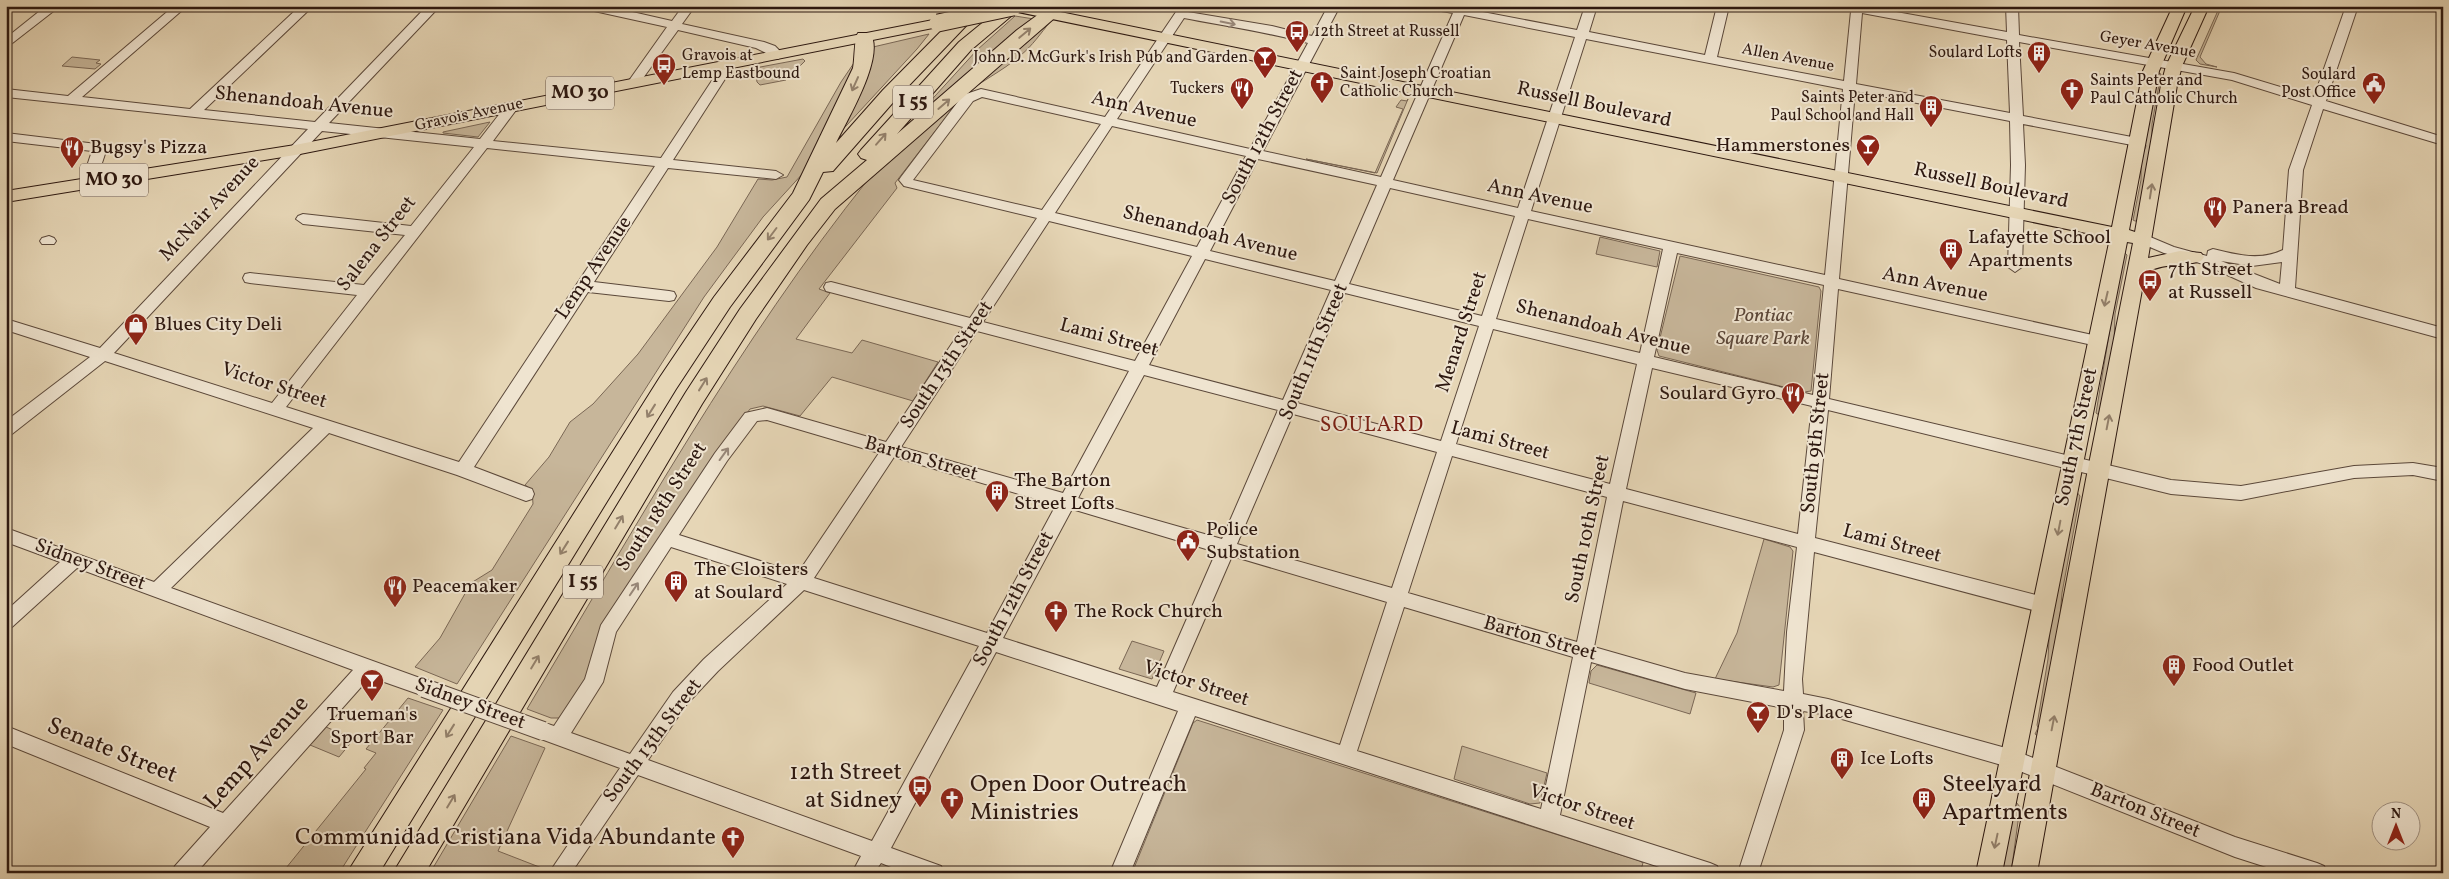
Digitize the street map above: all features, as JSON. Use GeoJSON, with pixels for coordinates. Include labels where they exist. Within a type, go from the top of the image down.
{"type":"FeatureCollection","features":[{"type":"Feature","properties":{"kind":"highway"},"geometry":{"type":"LineString","coordinates":[[910,73],[961,6]]}},
{"type":"Feature","properties":{"kind":"highway","name":"I 55"},"geometry":{"type":"LineString","coordinates":[[362,873],[668,383],[722,302],[802,195],[848,141],[910,73],[976,6]]}},
{"type":"Feature","properties":{"kind":"highway","name":"I 55"},"geometry":{"type":"LineString","coordinates":[[408,873],[694,398],[774,276],[878,142],[953,58],[1014,7]]}},
{"type":"Feature","properties":{"kind":"highway"},"geometry":{"type":"LineString","coordinates":[[828,204],[1023,34],[1056,11]]}},
{"type":"Feature","properties":{"kind":"highway"},"geometry":{"type":"LineString","coordinates":[[802,195],[862,68],[866,52],[864,37]]}},
{"type":"Feature","properties":{"kind":"main road","name":"South 7th Street"},"geometry":{"type":"LineString","coordinates":[[1989,873],[2154,62],[2180,6]]}},
{"type":"Feature","properties":{"kind":"main road","name":"South 7th Street"},"geometry":{"type":"LineString","coordinates":[[2024,873],[2174,66],[2202,6]]}},
{"type":"Feature","properties":{"kind":"main road","name":"Russell Boulevard"},"geometry":{"type":"LineString","coordinates":[[1014,7],[1056,11],[1165,38],[2143,239]]}},
{"type":"Feature","properties":{"kind":"main road","name":"Gravois Avenue"},"geometry":{"type":"LineString","coordinates":[[6,198],[295,150],[1014,7]]}},
{"type":"Feature","properties":{"kind":"main road"},"geometry":{"type":"LineString","coordinates":[[2137,270],[2167,258],[2204,256]]}},
{"type":"Feature","properties":{"kind":"street"},"geometry":{"type":"LineString","coordinates":[[6,44],[54,6]]}},
{"type":"Feature","properties":{"kind":"street"},"geometry":{"type":"LineString","coordinates":[[71,100],[181,6]]}},
{"type":"Feature","properties":{"kind":"street"},"geometry":{"type":"LineString","coordinates":[[194,113],[306,6]]}},
{"type":"Feature","properties":{"kind":"street","name":"McNair Avenue"},"geometry":{"type":"LineString","coordinates":[[6,430],[103,354],[434,6]]}},
{"type":"Feature","properties":{"kind":"street"},"geometry":{"type":"LineString","coordinates":[[589,6],[760,45],[772,49],[778,55]]}},
{"type":"Feature","properties":{"kind":"street"},"geometry":{"type":"LineString","coordinates":[[634,82],[689,6]]}},
{"type":"Feature","properties":{"kind":"street","name":"South 12th Street"},"geometry":{"type":"LineString","coordinates":[[862,873],[877,852],[1334,6]]}},
{"type":"Feature","properties":{"kind":"street","name":"Allen Avenue"},"geometry":{"type":"LineString","coordinates":[[1434,6],[1461,9],[1582,35],[2137,142]]}},
{"type":"Feature","properties":{"kind":"street","name":"Menard Street"},"geometry":{"type":"LineString","coordinates":[[1346,756],[1591,6]]}},
{"type":"Feature","properties":{"kind":"street"},"geometry":{"type":"LineString","coordinates":[[1710,59],[1723,6]]}},
{"type":"Feature","properties":{"kind":"street","name":"Geyer Avenue"},"geometry":{"type":"LineString","coordinates":[[1841,6],[2246,80],[2319,101],[2443,141]]}},
{"type":"Feature","properties":{"kind":"street"},"geometry":{"type":"LineString","coordinates":[[2012,6],[2018,165],[2014,267]]}},
{"type":"Feature","properties":{"kind":"street"},"geometry":{"type":"LineString","coordinates":[[2287,290],[2296,170],[2352,6]]}},
{"type":"Feature","properties":{"kind":"street","name":"South 9th Street"},"geometry":{"type":"LineString","coordinates":[[1748,873],[1794,730],[1796,632],[1820,402],[1857,8]]}},
{"type":"Feature","properties":{"kind":"street","name":"South 11th Street"},"geometry":{"type":"LineString","coordinates":[[1162,697],[1229,548],[1461,9]]}},
{"type":"Feature","properties":{"kind":"street"},"geometry":{"type":"LineString","coordinates":[[1183,10],[1256,29],[1276,31],[1315,41]]}},
{"type":"Feature","properties":{"kind":"street","name":"South 13th Street"},"geometry":{"type":"LineString","coordinates":[[559,873],[680,698],[712,665],[802,581],[1183,10]]}},
{"type":"Feature","properties":{"kind":"street","name":"Lemp Avenue"},"geometry":{"type":"LineString","coordinates":[[463,470],[719,79],[723,65]]}},
{"type":"Feature","properties":{"kind":"street","name":"Shenandoah Avenue"},"geometry":{"type":"LineString","coordinates":[[6,93],[776,175]]}},
{"type":"Feature","properties":{"kind":"street","name":"Ann Avenue"},"geometry":{"type":"LineString","coordinates":[[906,180],[968,98],[974,94],[980,94],[2097,341]]}},
{"type":"Feature","properties":{"kind":"street","name":"Salena Street"},"geometry":{"type":"LineString","coordinates":[[275,410],[513,106]]}},
{"type":"Feature","properties":{"kind":"street"},"geometry":{"type":"LineString","coordinates":[[6,137],[100,148],[88,184]]}},
{"type":"Feature","properties":{"kind":"street","name":"Shenandoah Avenue"},"geometry":{"type":"LineString","coordinates":[[906,180],[909,184],[2171,487],[2220,493],[2249,492],[2354,472],[2413,469],[2443,476]]}},
{"type":"Feature","properties":{"kind":"street"},"geometry":{"type":"LineString","coordinates":[[303,219],[414,232]]}},
{"type":"Feature","properties":{"kind":"street","name":"Russell Boulevard"},"geometry":{"type":"LineString","coordinates":[[2143,239],[2169,250],[2204,256],[2327,304],[2443,334]]}},
{"type":"Feature","properties":{"kind":"street","name":"South 10th Street"},"geometry":{"type":"LineString","coordinates":[[1550,821],[1616,494],[1671,247]]}},
{"type":"Feature","properties":{"kind":"street"},"geometry":{"type":"LineString","coordinates":[[2204,256],[2262,262],[2274,261],[2290,253]]}},
{"type":"Feature","properties":{"kind":"street"},"geometry":{"type":"LineString","coordinates":[[250,278],[369,291]]}},
{"type":"Feature","properties":{"kind":"street"},"geometry":{"type":"LineString","coordinates":[[582,286],[669,296]]}},
{"type":"Feature","properties":{"kind":"street","name":"Lami Street"},"geometry":{"type":"LineString","coordinates":[[830,286],[2044,605]]}},
{"type":"Feature","properties":{"kind":"street","name":"Victor Street"},"geometry":{"type":"LineString","coordinates":[[6,324],[463,470],[526,494]]}},
{"type":"Feature","properties":{"kind":"street","name":"Barton Street"},"geometry":{"type":"LineString","coordinates":[[759,414],[890,450],[1705,686],[1828,707],[2013,759],[2235,847],[2317,873]]}},
{"type":"Feature","properties":{"kind":"street","name":"South 18th Street"},"geometry":{"type":"LineString","coordinates":[[550,733],[594,682],[607,630],[669,539],[721,457],[752,417],[759,414]]}},
{"type":"Feature","properties":{"kind":"street"},"geometry":{"type":"LineString","coordinates":[[157,590],[326,426]]}},
{"type":"Feature","properties":{"kind":"street","name":"Sidney Street"},"geometry":{"type":"LineString","coordinates":[[6,535],[424,688],[634,762],[934,873]]}},
{"type":"Feature","properties":{"kind":"street","name":"Victor Street"},"geometry":{"type":"LineString","coordinates":[[669,539],[1710,873]]}},
{"type":"Feature","properties":{"kind":"street"},"geometry":{"type":"LineString","coordinates":[[6,622],[74,560]]}},
{"type":"Feature","properties":{"kind":"street","name":"Lemp Avenue"},"geometry":{"type":"LineString","coordinates":[[182,873],[368,666]]}},
{"type":"Feature","properties":{"kind":"street"},"geometry":{"type":"LineString","coordinates":[[1120,873],[1190,706]]}},
{"type":"Feature","properties":{"kind":"street","name":"Senate Street"},"geometry":{"type":"LineString","coordinates":[[6,735],[226,824]]}},
{"type":"Feature","properties":{"kind":"green space"},"geometry":{"type":"Polygon","coordinates":[[[2220,6],[2222,6],[2200,57],[2206,64],[2217,67],[2200,64],[2196,60],[2220,6]]]}},
{"type":"Feature","properties":{"kind":"green space"},"geometry":{"type":"Polygon","coordinates":[[[1015,16],[1034,19],[893,142],[977,50],[1015,16]]]}},
{"type":"Feature","properties":{"kind":"green space"},"geometry":{"type":"Polygon","coordinates":[[[1050,22],[1033,44],[1021,55],[974,87],[960,99],[895,183],[897,188],[819,289],[830,293],[796,339],[852,353],[862,340],[938,362],[913,401],[832,377],[800,416],[763,406],[750,409],[716,455],[588,678],[562,718],[551,718],[527,709],[689,437],[776,304],[822,240],[870,177],[1044,24],[1050,22]]]}},
{"type":"Feature","properties":{"kind":"green space"},"geometry":{"type":"Polygon","coordinates":[[[929,34],[917,49],[835,138],[873,47],[929,34]]]}},
{"type":"Feature","properties":{"kind":"green space"},"geometry":{"type":"Polygon","coordinates":[[[72,57],[100,60],[96,63],[101,64],[95,69],[62,66],[72,57]]]}},
{"type":"Feature","properties":{"kind":"green space"},"geometry":{"type":"Polygon","coordinates":[[[858,57],[805,171],[763,217],[704,297],[457,684],[415,667],[440,638],[471,583],[492,570],[533,504],[532,490],[525,485],[549,457],[570,422],[593,404],[638,354],[717,247],[758,179],[772,180],[787,177],[841,82],[858,57]]]}},
{"type":"Feature","properties":{"kind":"green space"},"geometry":{"type":"Polygon","coordinates":[[[803,59],[805,61],[786,80],[760,85],[757,82],[755,68],[803,59]]]}},
{"type":"Feature","properties":{"kind":"green space"},"geometry":{"type":"Polygon","coordinates":[[[2158,73],[2161,74],[2152,124],[2152,147],[2138,221],[2135,221],[2133,220],[2141,180],[2141,158],[2146,146],[2158,73]]]}},
{"type":"Feature","properties":{"kind":"green space"},"geometry":{"type":"Polygon","coordinates":[[[1408,99],[1377,173],[1375,173],[1403,109],[1396,107],[1401,100],[1407,101],[1408,99]]]}},
{"type":"Feature","properties":{"kind":"green space"},"geometry":{"type":"Polygon","coordinates":[[[490,122],[478,137],[443,133],[443,132],[490,122]]]}},
{"type":"Feature","properties":{"kind":"green space"},"geometry":{"type":"Polygon","coordinates":[[[1600,237],[1660,251],[1657,267],[1596,254],[1600,237]]]}},
{"type":"Feature","properties":{"kind":"green space"},"geometry":{"type":"Polygon","coordinates":[[[2123,251],[2127,255],[2115,314],[2114,345],[2099,415],[2096,413],[2123,251]]]}},
{"type":"Feature","properties":{"kind":"green space","name":"Pontiac Square Park"},"geometry":{"type":"Polygon","coordinates":[[[1680,256],[1819,287],[1821,291],[1811,391],[1804,392],[1659,356],[1657,350],[1680,256]]]}},
{"type":"Feature","properties":{"kind":"green space"},"geometry":{"type":"Polygon","coordinates":[[[2076,491],[2080,496],[2062,593],[2057,651],[2039,737],[2035,734],[2038,728],[2048,659],[2050,620],[2076,491]]]}},
{"type":"Feature","properties":{"kind":"green space"},"geometry":{"type":"Polygon","coordinates":[[[1764,539],[1790,547],[1793,551],[1779,685],[1773,687],[1715,679],[1737,633],[1764,539]]]}},
{"type":"Feature","properties":{"kind":"green space"},"geometry":{"type":"Polygon","coordinates":[[[1132,641],[1164,651],[1152,679],[1119,669],[1132,641]]]}},
{"type":"Feature","properties":{"kind":"green space"},"geometry":{"type":"Polygon","coordinates":[[[1597,665],[1696,693],[1690,714],[1589,683],[1591,671],[1597,665]]]}},
{"type":"Feature","properties":{"kind":"green space"},"geometry":{"type":"Polygon","coordinates":[[[408,698],[443,710],[339,873],[282,873],[366,769],[364,768],[376,753],[366,749],[408,698]]]}},
{"type":"Feature","properties":{"kind":"green space"},"geometry":{"type":"Polygon","coordinates":[[[1197,720],[1640,861],[1643,863],[1640,873],[1132,873],[1193,723],[1197,720]]]}},
{"type":"Feature","properties":{"kind":"green space"},"geometry":{"type":"Polygon","coordinates":[[[326,727],[354,739],[339,757],[310,745],[326,727]]]}},
{"type":"Feature","properties":{"kind":"green space"},"geometry":{"type":"Polygon","coordinates":[[[511,736],[545,748],[498,851],[547,870],[545,873],[430,873],[511,736]]]}},
{"type":"Feature","properties":{"kind":"green space"},"geometry":{"type":"Polygon","coordinates":[[[1462,746],[1547,773],[1540,803],[1530,804],[1454,779],[1462,746]]]}},
{"type":"Feature","properties":{"kind":"green space"},"geometry":{"type":"Polygon","coordinates":[[[2016,802],[2020,807],[2011,873],[2000,873],[2015,808],[2013,805],[2016,802]]]}},
{"type":"Feature","properties":{"kind":"place","name":"12th Street at Russell"},"geometry":{"type":"Point","coordinates":[1297,53]}},
{"type":"Feature","properties":{"kind":"place","name":"Soulard Lofts"},"geometry":{"type":"Point","coordinates":[2039,74]}},
{"type":"Feature","properties":{"kind":"place","name":"John D. McGurk's Irish Pub and Garden"},"geometry":{"type":"Point","coordinates":[1265,79]}},
{"type":"Feature","properties":{"kind":"place","name":"Gravois at Lemp Eastbound"},"geometry":{"type":"Point","coordinates":[664,86]}},
{"type":"Feature","properties":{"kind":"place","name":"Saint Joseph Croatian Catholic Church"},"geometry":{"type":"Point","coordinates":[1322,104]}},
{"type":"Feature","properties":{"kind":"place","name":"Soulard Post Office"},"geometry":{"type":"Point","coordinates":[2374,105]}},
{"type":"Feature","properties":{"kind":"place","name":"Tuckers"},"geometry":{"type":"Point","coordinates":[1242,110]}},
{"type":"Feature","properties":{"kind":"place","name":"Saints Peter and Paul Catholic Church"},"geometry":{"type":"Point","coordinates":[2072,111]}},
{"type":"Feature","properties":{"kind":"place","name":"Saints Peter and Paul School and Hall"},"geometry":{"type":"Point","coordinates":[1931,128]}},
{"type":"Feature","properties":{"kind":"place","name":"Hammerstones"},"geometry":{"type":"Point","coordinates":[1868,167]}},
{"type":"Feature","properties":{"kind":"place","name":"Bugsy's Pizza"},"geometry":{"type":"Point","coordinates":[72,169]}},
{"type":"Feature","properties":{"kind":"place","name":"Panera Bread"},"geometry":{"type":"Point","coordinates":[2215,229]}},
{"type":"Feature","properties":{"kind":"place","name":"Lafayette School Apartments"},"geometry":{"type":"Point","coordinates":[1951,271]}},
{"type":"Feature","properties":{"kind":"place","name":"7th Street at Russell"},"geometry":{"type":"Point","coordinates":[2150,302]}},
{"type":"Feature","properties":{"kind":"place","name":"Blues City Deli"},"geometry":{"type":"Point","coordinates":[136,346]}},
{"type":"Feature","properties":{"kind":"place","name":"Soulard Gyro"},"geometry":{"type":"Point","coordinates":[1793,415]}},
{"type":"Feature","properties":{"kind":"place","name":"The Barton Street Lofts"},"geometry":{"type":"Point","coordinates":[997,513]}},
{"type":"Feature","properties":{"kind":"place","name":"Police Substation"},"geometry":{"type":"Point","coordinates":[1188,562]}},
{"type":"Feature","properties":{"kind":"place","name":"The Cloisters at Soulard"},"geometry":{"type":"Point","coordinates":[676,603]}},
{"type":"Feature","properties":{"kind":"place","name":"Peacemaker"},"geometry":{"type":"Point","coordinates":[395,608]}},
{"type":"Feature","properties":{"kind":"place","name":"The Rock Church"},"geometry":{"type":"Point","coordinates":[1056,633]}},
{"type":"Feature","properties":{"kind":"place","name":"Food Outlet"},"geometry":{"type":"Point","coordinates":[2174,687]}},
{"type":"Feature","properties":{"kind":"place","name":"Trueman's Sport Bar"},"geometry":{"type":"Point","coordinates":[372,702]}},
{"type":"Feature","properties":{"kind":"place","name":"D's Place"},"geometry":{"type":"Point","coordinates":[1758,734]}},
{"type":"Feature","properties":{"kind":"place","name":"Ice Lofts"},"geometry":{"type":"Point","coordinates":[1842,780]}},
{"type":"Feature","properties":{"kind":"place","name":"12th Street at Sidney"},"geometry":{"type":"Point","coordinates":[920,808]}},
{"type":"Feature","properties":{"kind":"place","name":"Open Door Outreach Ministries"},"geometry":{"type":"Point","coordinates":[952,820]}},
{"type":"Feature","properties":{"kind":"place","name":"Steelyard Apartments"},"geometry":{"type":"Point","coordinates":[1924,820]}},
{"type":"Feature","properties":{"kind":"place","name":"Communidad Cristiana Vida Abundante"},"geometry":{"type":"Point","coordinates":[733,859]}},
{"type":"Feature","properties":{"kind":"district","name":"SOULARD"},"geometry":{"type":"Point","coordinates":[1372,425]}}]}
